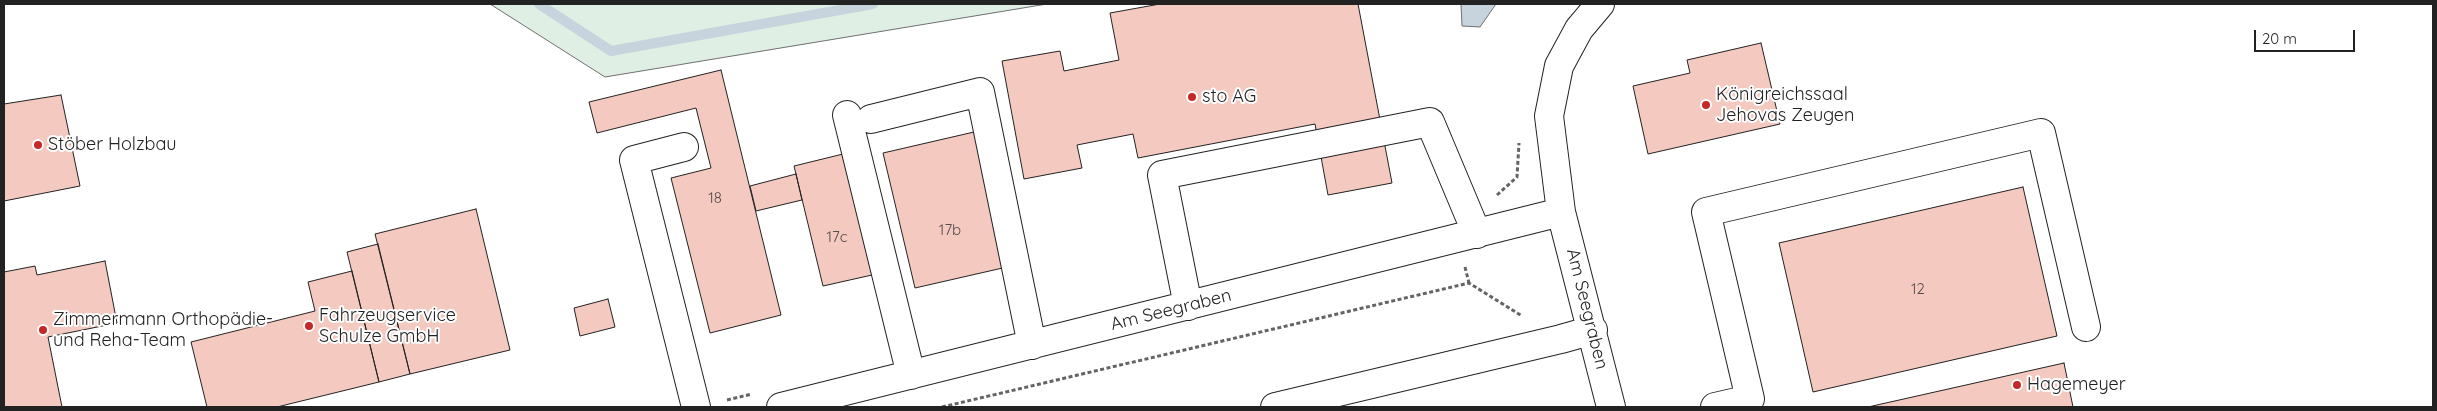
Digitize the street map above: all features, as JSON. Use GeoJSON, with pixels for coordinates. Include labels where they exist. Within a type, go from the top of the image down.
{"type":"FeatureCollection","features":[{"type":"Feature","properties":{"kind":"street","name":"Am Seegraben"},"geometry":{"type":"LineString","coordinates":[[1600,4],[1579,29],[1559,66],[1549,116],[1561,212],[1593,330],[1611,407]]}},
{"type":"Feature","properties":{"kind":"street"},"geometry":{"type":"LineString","coordinates":[[911,375],[859,117],[980,92],[1032,345]]}},
{"type":"Feature","properties":{"kind":"street"},"geometry":{"type":"LineString","coordinates":[[1188,306],[1162,175],[1430,122],[1477,234]]}},
{"type":"Feature","properties":{"kind":"street"},"geometry":{"type":"LineString","coordinates":[[1715,407],[1750,399],[1706,212],[2041,133],[2086,327]]}},
{"type":"Feature","properties":{"kind":"street"},"geometry":{"type":"LineString","coordinates":[[684,147],[634,160],[696,407]]}},
{"type":"Feature","properties":{"kind":"street","name":"Am Seegraben"},"geometry":{"type":"LineString","coordinates":[[781,407],[1561,212]]}},
{"type":"Feature","properties":{"kind":"street"},"geometry":{"type":"LineString","coordinates":[[1275,407],[1593,330]]}},
{"type":"Feature","properties":{"kind":"path"},"geometry":{"type":"LineString","coordinates":[[942,407],[1469,283],[1561,339]]}},
{"type":"Feature","properties":{"kind":"green space"},"geometry":{"type":"Polygon","coordinates":[[[490,4],[1047,4],[605,77],[490,4]]]}},
{"type":"Feature","properties":{"kind":"shaded area"},"geometry":{"type":"Polygon","coordinates":[[[1461,4],[1496,4],[1480,27],[1462,26],[1461,4]]]}},
{"type":"Feature","properties":{"kind":"building","name":"sto AG"},"geometry":{"type":"Polygon","coordinates":[[[1160,4],[1358,4],[1392,183],[1328,195],[1315,124],[1138,158],[1133,134],[1077,145],[1082,168],[1024,179],[1002,61],[1060,51],[1064,71],[1119,60],[1110,13],[1160,4]]]}},
{"type":"Feature","properties":{"kind":"building","name":"Königreichssaal Jehovas Zeugen"},"geometry":{"type":"Polygon","coordinates":[[[1761,43],[1780,124],[1648,154],[1633,86],[1690,73],[1687,60],[1761,43]]]}},
{"type":"Feature","properties":{"kind":"building"},"geometry":{"type":"Polygon","coordinates":[[[721,70],[781,315],[710,333],[671,178],[711,168],[696,108],[597,133],[589,102],[721,70]]]}},
{"type":"Feature","properties":{"kind":"building","name":"Stöber Holzbau"},"geometry":{"type":"Polygon","coordinates":[[[61,95],[80,186],[4,201],[4,104],[61,95]]]}},
{"type":"Feature","properties":{"kind":"building"},"geometry":{"type":"Polygon","coordinates":[[[974,132],[1007,267],[915,288],[883,153],[974,132]]]}},
{"type":"Feature","properties":{"kind":"building"},"geometry":{"type":"Polygon","coordinates":[[[843,154],[872,275],[823,286],[794,166],[843,154]]]}},
{"type":"Feature","properties":{"kind":"building"},"geometry":{"type":"Polygon","coordinates":[[[796,174],[802,200],[756,211],[750,186],[796,174]]]}},
{"type":"Feature","properties":{"kind":"building"},"geometry":{"type":"Polygon","coordinates":[[[2023,187],[2057,336],[1813,392],[1779,243],[2023,187]]]}},
{"type":"Feature","properties":{"kind":"building"},"geometry":{"type":"Polygon","coordinates":[[[476,209],[510,350],[410,374],[375,234],[476,209]]]}},
{"type":"Feature","properties":{"kind":"building"},"geometry":{"type":"Polygon","coordinates":[[[378,244],[410,374],[379,382],[347,252],[378,244]]]}},
{"type":"Feature","properties":{"kind":"building","name":"Zimmermann Orthopädie- und Reha-Team"},"geometry":{"type":"Polygon","coordinates":[[[105,261],[117,323],[48,337],[62,407],[4,407],[4,272],[35,266],[37,275],[105,261]]]}},
{"type":"Feature","properties":{"kind":"building","name":"Fahrzeugservice Schulze GmbH"},"geometry":{"type":"Polygon","coordinates":[[[352,271],[379,382],[277,407],[207,407],[191,342],[315,311],[308,282],[352,271]]]}},
{"type":"Feature","properties":{"kind":"building"},"geometry":{"type":"Polygon","coordinates":[[[608,299],[615,327],[580,336],[574,308],[608,299]]]}},
{"type":"Feature","properties":{"kind":"building","name":"Hagemeyer"},"geometry":{"type":"Polygon","coordinates":[[[2064,363],[2073,407],[1868,407],[2064,363]]]}},
{"type":"Feature","properties":{"kind":"waterway"},"geometry":{"type":"LineString","coordinates":[[539,4],[611,51],[873,4]]}},
{"type":"Feature","properties":{"kind":"place","name":"sto AG"},"geometry":{"type":"Point","coordinates":[1192,97]}},
{"type":"Feature","properties":{"kind":"place","name":"Königreichssaal Jehovas Zeugen"},"geometry":{"type":"Point","coordinates":[1706,105]}},
{"type":"Feature","properties":{"kind":"place","name":"Stöber Holzbau"},"geometry":{"type":"Point","coordinates":[38,145]}},
{"type":"Feature","properties":{"kind":"place","name":"Fahrzeugservice Schulze GmbH"},"geometry":{"type":"Point","coordinates":[309,326]}},
{"type":"Feature","properties":{"kind":"place","name":"Zimmermann Orthopädie- und Reha-Team"},"geometry":{"type":"Point","coordinates":[43,330]}},
{"type":"Feature","properties":{"kind":"place","name":"Hagemeyer"},"geometry":{"type":"Point","coordinates":[2017,385]}}]}
